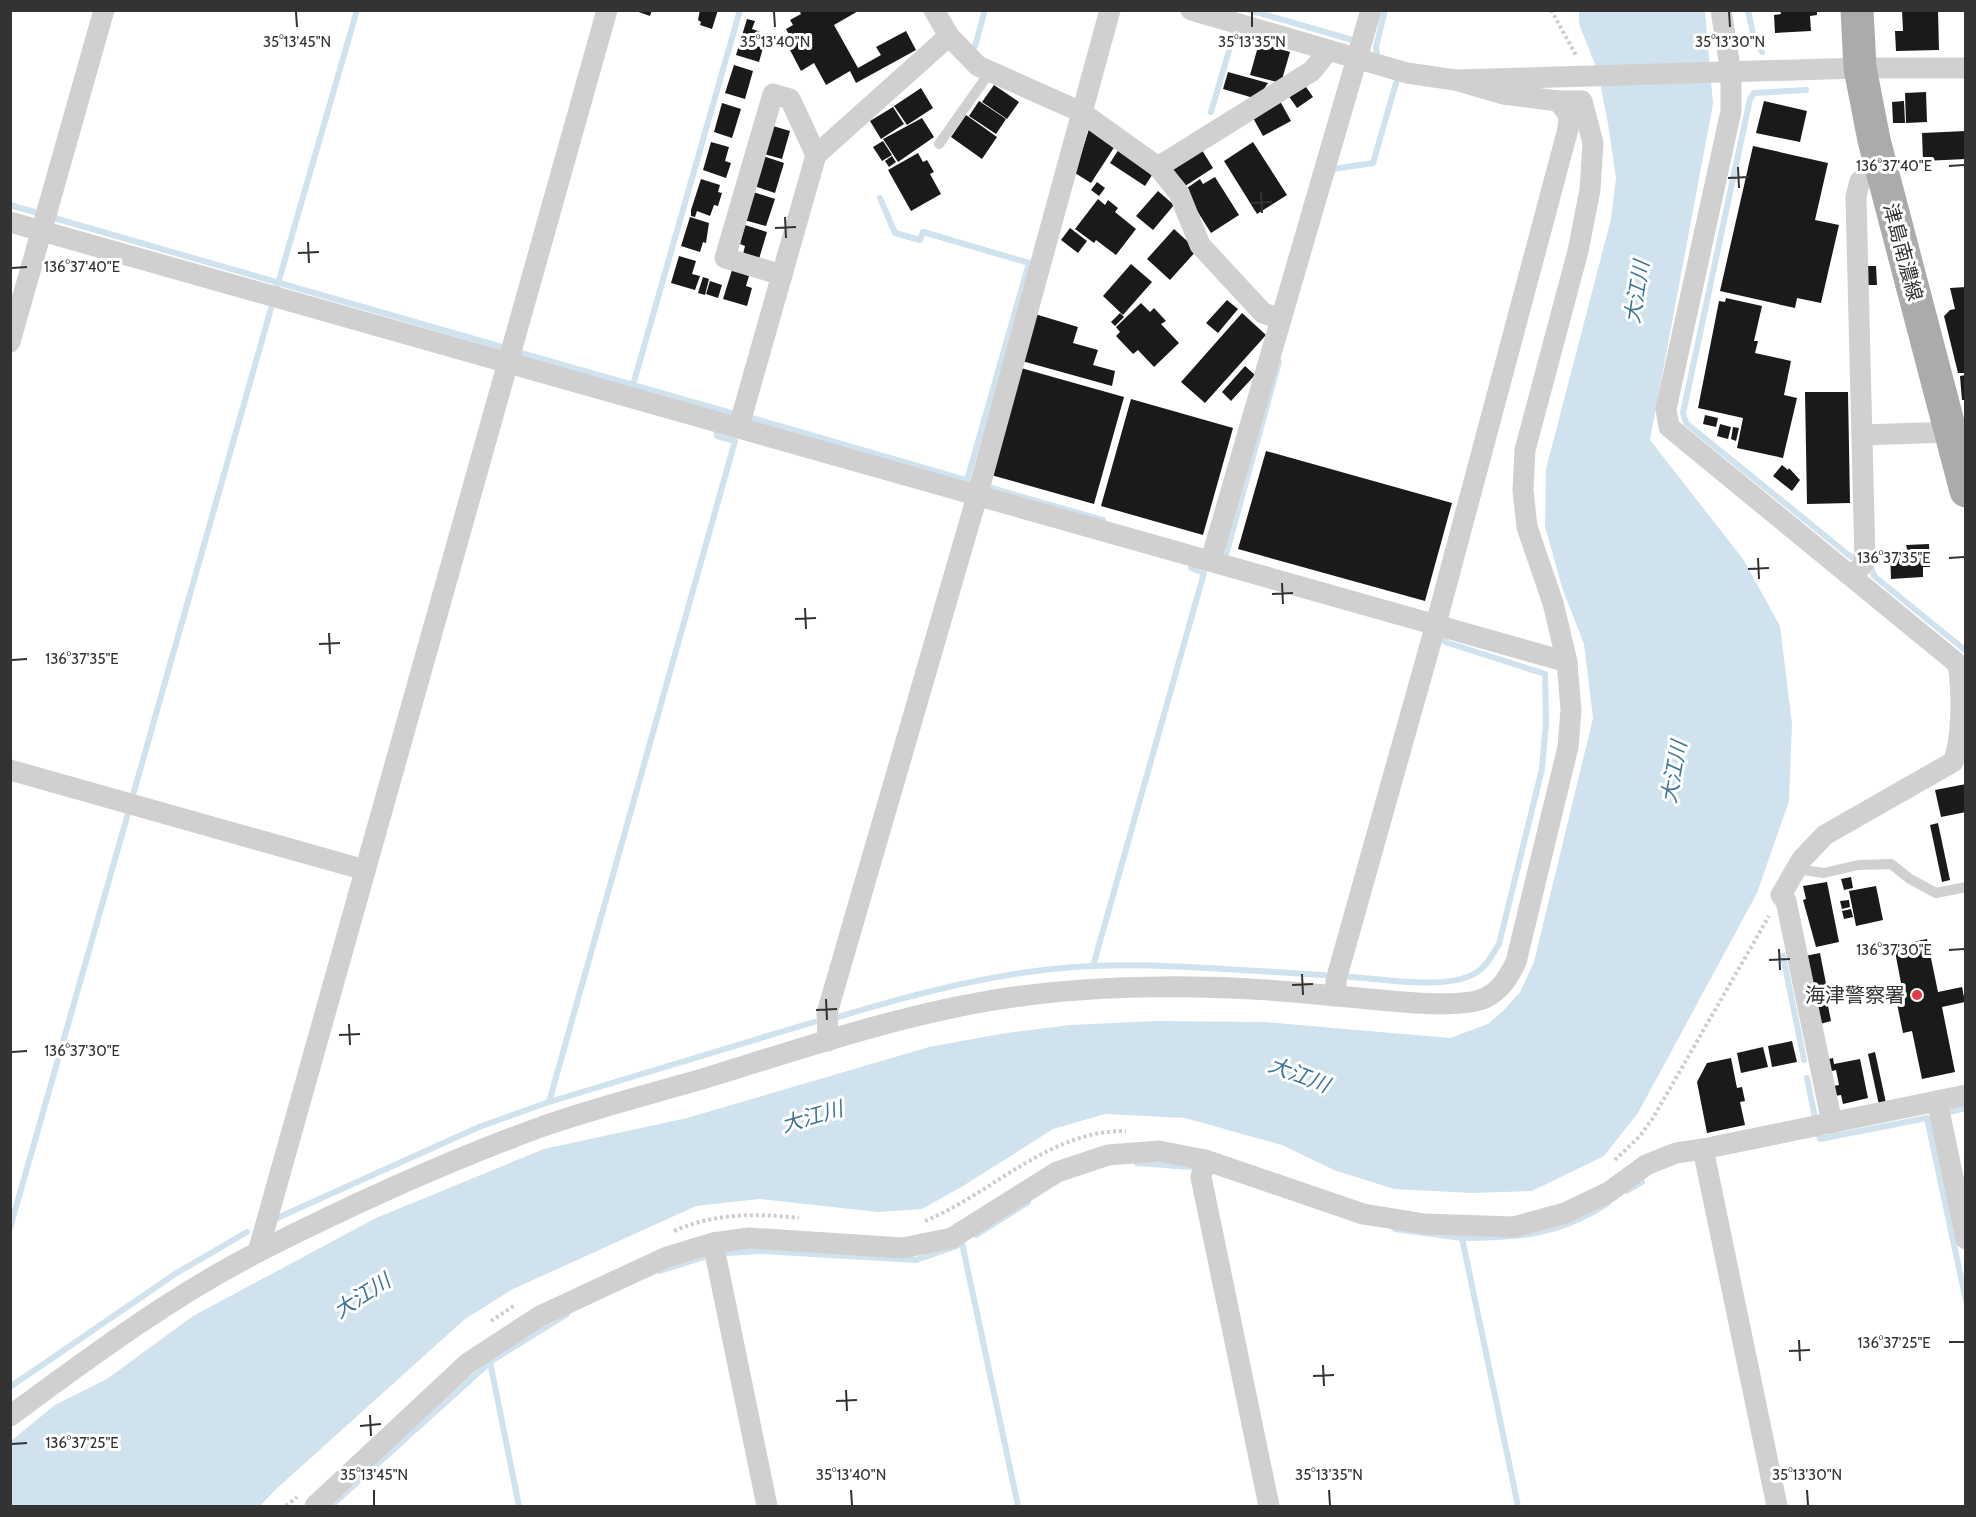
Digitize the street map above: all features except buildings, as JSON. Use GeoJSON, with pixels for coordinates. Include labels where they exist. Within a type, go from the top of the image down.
{"type":"FeatureCollection","features":[{"type":"Feature","properties":{"kind":"main road","name":"津島南濃線"},"geometry":{"type":"LineString","coordinates":[[1857,10],[1860,68],[1880,166],[1956,436],[1965,490]]}},
{"type":"Feature","properties":{"kind":"street"},"geometry":{"type":"LineString","coordinates":[[10,342],[104,10]]}},
{"type":"Feature","properties":{"kind":"street"},"geometry":{"type":"LineString","coordinates":[[258,1252],[607,10]]}},
{"type":"Feature","properties":{"kind":"street"},"geometry":{"type":"LineString","coordinates":[[934,10],[949,36],[978,66],[1081,112],[1158,167],[1179,193],[1200,245],[1263,313],[1280,319]]}},
{"type":"Feature","properties":{"kind":"street"},"geometry":{"type":"LineString","coordinates":[[828,1041],[827,1013],[978,493],[1110,10]]}},
{"type":"Feature","properties":{"kind":"street"},"geometry":{"type":"LineString","coordinates":[[10,1416],[85,1360],[258,1252],[430,1171],[543,1127],[828,1041],[945,1009],[1050,992],[1154,988],[1284,990],[1450,1004],[1472,1002],[1487,997],[1509,978],[1516,962],[1569,747],[1571,710],[1568,662],[1553,603],[1527,527],[1523,490],[1525,450],[1578,251],[1590,190],[1593,143],[1582,101],[1558,101],[1503,94],[1455,80],[1407,72],[1191,10]]}},
{"type":"Feature","properties":{"kind":"street"},"geometry":{"type":"LineString","coordinates":[[1211,560],[1371,10]]}},
{"type":"Feature","properties":{"kind":"street"},"geometry":{"type":"LineString","coordinates":[[1721,10],[1731,111],[1666,409],[1669,427],[1854,576],[1958,664],[1960,677],[1958,750],[1953,762],[1825,834],[1796,868],[1780,895],[1786,902],[1832,1123]]}},
{"type":"Feature","properties":{"kind":"street"},"geometry":{"type":"LineString","coordinates":[[739,426],[816,155],[949,36]]}},
{"type":"Feature","properties":{"kind":"street"},"geometry":{"type":"LineString","coordinates":[[1158,167],[1311,71],[1328,51]]}},
{"type":"Feature","properties":{"kind":"street"},"geometry":{"type":"LineString","coordinates":[[1455,80],[1860,68],[1965,68]]}},
{"type":"Feature","properties":{"kind":"street"},"geometry":{"type":"LineString","coordinates":[[782,275],[725,258],[773,94],[790,99],[816,155]]}},
{"type":"Feature","properties":{"kind":"street"},"geometry":{"type":"LineString","coordinates":[[1336,996],[1336,980],[1436,624],[1568,129],[1569,115],[1558,101]]}},
{"type":"Feature","properties":{"kind":"street"},"geometry":{"type":"LineString","coordinates":[[1854,576],[1865,561],[1856,197],[1860,181],[1880,166]]}},
{"type":"Feature","properties":{"kind":"street"},"geometry":{"type":"LineString","coordinates":[[10,222],[507,364],[978,493],[1568,662]]}},
{"type":"Feature","properties":{"kind":"street"},"geometry":{"type":"LineString","coordinates":[[1862,435],[1956,436]]}},
{"type":"Feature","properties":{"kind":"street"},"geometry":{"type":"LineString","coordinates":[[10,770],[365,870]]}},
{"type":"Feature","properties":{"kind":"street"},"geometry":{"type":"LineString","coordinates":[[309,1499],[468,1363],[540,1316],[667,1257],[713,1243],[748,1238],[903,1248],[952,1238],[1057,1172],[1107,1155],[1159,1151],[1205,1160],[1363,1214],[1425,1224],[1514,1227],[1565,1213],[1609,1192],[1646,1165],[1676,1152],[1703,1149],[1965,1095]]}},
{"type":"Feature","properties":{"kind":"street"},"geometry":{"type":"LineString","coordinates":[[1937,1101],[1965,1239]]}},
{"type":"Feature","properties":{"kind":"street"},"geometry":{"type":"LineString","coordinates":[[1703,1149],[1777,1506]]}},
{"type":"Feature","properties":{"kind":"street"},"geometry":{"type":"LineString","coordinates":[[1205,1160],[1200,1177],[1269,1506]]}},
{"type":"Feature","properties":{"kind":"street"},"geometry":{"type":"LineString","coordinates":[[713,1243],[767,1506]]}},
{"type":"Feature","properties":{"kind":"lane"},"geometry":{"type":"LineString","coordinates":[[939,144],[990,72]]}},
{"type":"Feature","properties":{"kind":"lane"},"geometry":{"type":"LineString","coordinates":[[1796,868],[1824,873],[1858,865],[1891,864],[1910,879],[1936,893],[1965,886]]}},
{"type":"Feature","properties":{"kind":"path"},"geometry":{"type":"LineString","coordinates":[[1551,10],[1577,57]]}},
{"type":"Feature","properties":{"kind":"path"},"geometry":{"type":"LineString","coordinates":[[1609,1165],[1633,1143],[1653,1118],[1780,895]]}},
{"type":"Feature","properties":{"kind":"path"},"geometry":{"type":"LineString","coordinates":[[918,1224],[960,1203],[1054,1146],[1110,1131],[1130,1131]]}},
{"type":"Feature","properties":{"kind":"path"},"geometry":{"type":"LineString","coordinates":[[672,1232],[693,1223],[723,1217],[757,1214],[803,1219]]}},
{"type":"Feature","properties":{"kind":"path"},"geometry":{"type":"LineString","coordinates":[[482,1328],[517,1304]]}},
{"type":"Feature","properties":{"kind":"path"},"geometry":{"type":"LineString","coordinates":[[286,1506],[309,1499]]}},
{"type":"Feature","properties":{"kind":"water","name":"大江川"},"geometry":{"type":"Polygon","coordinates":[[[1579,11],[1705,11],[1713,104],[1650,440],[1743,559],[1780,626],[1792,724],[1789,801],[1757,893],[1638,1113],[1604,1156],[1532,1191],[1472,1193],[1394,1189],[1334,1170],[1282,1145],[1185,1118],[1105,1114],[1053,1129],[922,1209],[878,1212],[759,1199],[696,1206],[511,1290],[465,1319],[260,1506],[11,1506],[11,1441],[55,1405],[107,1379],[193,1316],[376,1218],[544,1149],[687,1118],[929,1047],[1006,1033],[1070,1025],[1156,1021],[1264,1022],[1450,1038],[1488,1024],[1505,1009],[1520,992],[1534,962],[1593,718],[1584,644],[1563,590],[1545,527],[1546,469],[1611,219],[1616,178],[1598,72],[1579,24],[1579,11]]]}},
{"type":"Feature","properties":{"kind":"waterway"},"geometry":{"type":"LineString","coordinates":[[277,287],[357,10]]}},
{"type":"Feature","properties":{"kind":"waterway"},"geometry":{"type":"LineString","coordinates":[[633,385],[740,10]]}},
{"type":"Feature","properties":{"kind":"waterway"},"geometry":{"type":"LineString","coordinates":[[975,46],[985,10]]}},
{"type":"Feature","properties":{"kind":"waterway"},"geometry":{"type":"LineString","coordinates":[[1249,10],[1356,41]]}},
{"type":"Feature","properties":{"kind":"waterway"},"geometry":{"type":"LineString","coordinates":[[1377,53],[1376,47],[1385,10]]}},
{"type":"Feature","properties":{"kind":"waterway"},"geometry":{"type":"LineString","coordinates":[[1748,10],[1754,39],[1762,52]]}},
{"type":"Feature","properties":{"kind":"waterway"},"geometry":{"type":"LineString","coordinates":[[1211,112],[1233,37]]}},
{"type":"Feature","properties":{"kind":"waterway"},"geometry":{"type":"LineString","coordinates":[[1332,173],[1333,169],[1373,163],[1396,83]]}},
{"type":"Feature","properties":{"kind":"waterway"},"geometry":{"type":"LineString","coordinates":[[1806,90],[1754,93],[1750,99],[1683,413],[1686,423],[1851,557],[1857,557]]}},
{"type":"Feature","properties":{"kind":"waterway"},"geometry":{"type":"LineString","coordinates":[[880,198],[895,233],[920,240],[923,232],[1029,263],[967,480]]}},
{"type":"Feature","properties":{"kind":"waterway"},"geometry":{"type":"LineString","coordinates":[[10,205],[38,213]]}},
{"type":"Feature","properties":{"kind":"waterway"},"geometry":{"type":"LineString","coordinates":[[54,218],[502,347]]}},
{"type":"Feature","properties":{"kind":"waterway"},"geometry":{"type":"LineString","coordinates":[[133,795],[272,305]]}},
{"type":"Feature","properties":{"kind":"waterway"},"geometry":{"type":"LineString","coordinates":[[521,353],[731,413]]}},
{"type":"Feature","properties":{"kind":"waterway"},"geometry":{"type":"LineString","coordinates":[[1226,555],[1279,362]]}},
{"type":"Feature","properties":{"kind":"waterway"},"geometry":{"type":"LineString","coordinates":[[752,418],[969,481]]}},
{"type":"Feature","properties":{"kind":"waterway"},"geometry":{"type":"LineString","coordinates":[[549,1102],[735,441],[717,436],[717,429]]}},
{"type":"Feature","properties":{"kind":"waterway"},"geometry":{"type":"LineString","coordinates":[[988,487],[1103,520]]}},
{"type":"Feature","properties":{"kind":"waterway"},"geometry":{"type":"LineString","coordinates":[[1870,564],[1874,576],[1966,651]]}},
{"type":"Feature","properties":{"kind":"waterway"},"geometry":{"type":"LineString","coordinates":[[1093,966],[1204,573],[1191,568],[1192,565]]}},
{"type":"Feature","properties":{"kind":"waterway"},"geometry":{"type":"LineString","coordinates":[[1350,977],[1418,983],[1453,981],[1468,977],[1480,970],[1499,944],[1542,769],[1546,723],[1545,674],[1445,642],[1445,638]]}},
{"type":"Feature","properties":{"kind":"waterway"},"geometry":{"type":"LineString","coordinates":[[10,1228],[129,810]]}},
{"type":"Feature","properties":{"kind":"waterway"},"geometry":{"type":"LineString","coordinates":[[1783,956],[1804,1060]]}},
{"type":"Feature","properties":{"kind":"waterway"},"geometry":{"type":"LineString","coordinates":[[838,1017],[963,984],[1060,968],[1150,966],[1324,975]]}},
{"type":"Feature","properties":{"kind":"waterway"},"geometry":{"type":"LineString","coordinates":[[275,1219],[479,1127],[549,1102],[814,1022]]}},
{"type":"Feature","properties":{"kind":"waterway"},"geometry":{"type":"LineString","coordinates":[[1807,1078],[1815,1118]]}},
{"type":"Feature","properties":{"kind":"waterway"},"geometry":{"type":"LineString","coordinates":[[1949,1112],[1966,1108]]}},
{"type":"Feature","properties":{"kind":"waterway"},"geometry":{"type":"LineString","coordinates":[[1819,1134],[1820,1139],[1927,1118],[1966,1301]]}},
{"type":"Feature","properties":{"kind":"waterway"},"geometry":{"type":"LineString","coordinates":[[1137,1163],[1190,1167]]}},
{"type":"Feature","properties":{"kind":"waterway"},"geometry":{"type":"LineString","coordinates":[[1627,1191],[1642,1182]]}},
{"type":"Feature","properties":{"kind":"waterway"},"geometry":{"type":"LineString","coordinates":[[976,1235],[1028,1202]]}},
{"type":"Feature","properties":{"kind":"waterway"},"geometry":{"type":"LineString","coordinates":[[1518,1506],[1462,1238],[1502,1237],[1555,1228],[1590,1214],[1608,1203]]}},
{"type":"Feature","properties":{"kind":"waterway"},"geometry":{"type":"LineString","coordinates":[[1395,1229],[1462,1238]]}},
{"type":"Feature","properties":{"kind":"waterway"},"geometry":{"type":"LineString","coordinates":[[10,1387],[175,1274],[247,1232]]}},
{"type":"Feature","properties":{"kind":"waterway"},"geometry":{"type":"LineString","coordinates":[[962,1243],[1018,1506]]}},
{"type":"Feature","properties":{"kind":"waterway"},"geometry":{"type":"LineString","coordinates":[[727,1253],[760,1251],[916,1260],[957,1246]]}},
{"type":"Feature","properties":{"kind":"waterway"},"geometry":{"type":"LineString","coordinates":[[660,1271],[704,1257]]}},
{"type":"Feature","properties":{"kind":"waterway"},"geometry":{"type":"LineString","coordinates":[[331,1506],[490,1362],[567,1314]]}},
{"type":"Feature","properties":{"kind":"waterway"},"geometry":{"type":"LineString","coordinates":[[490,1362],[519,1506]]}},
{"type":"Feature","properties":{"kind":"place","name":"海津警察署"},"geometry":{"type":"Point","coordinates":[1917,995]}}]}
